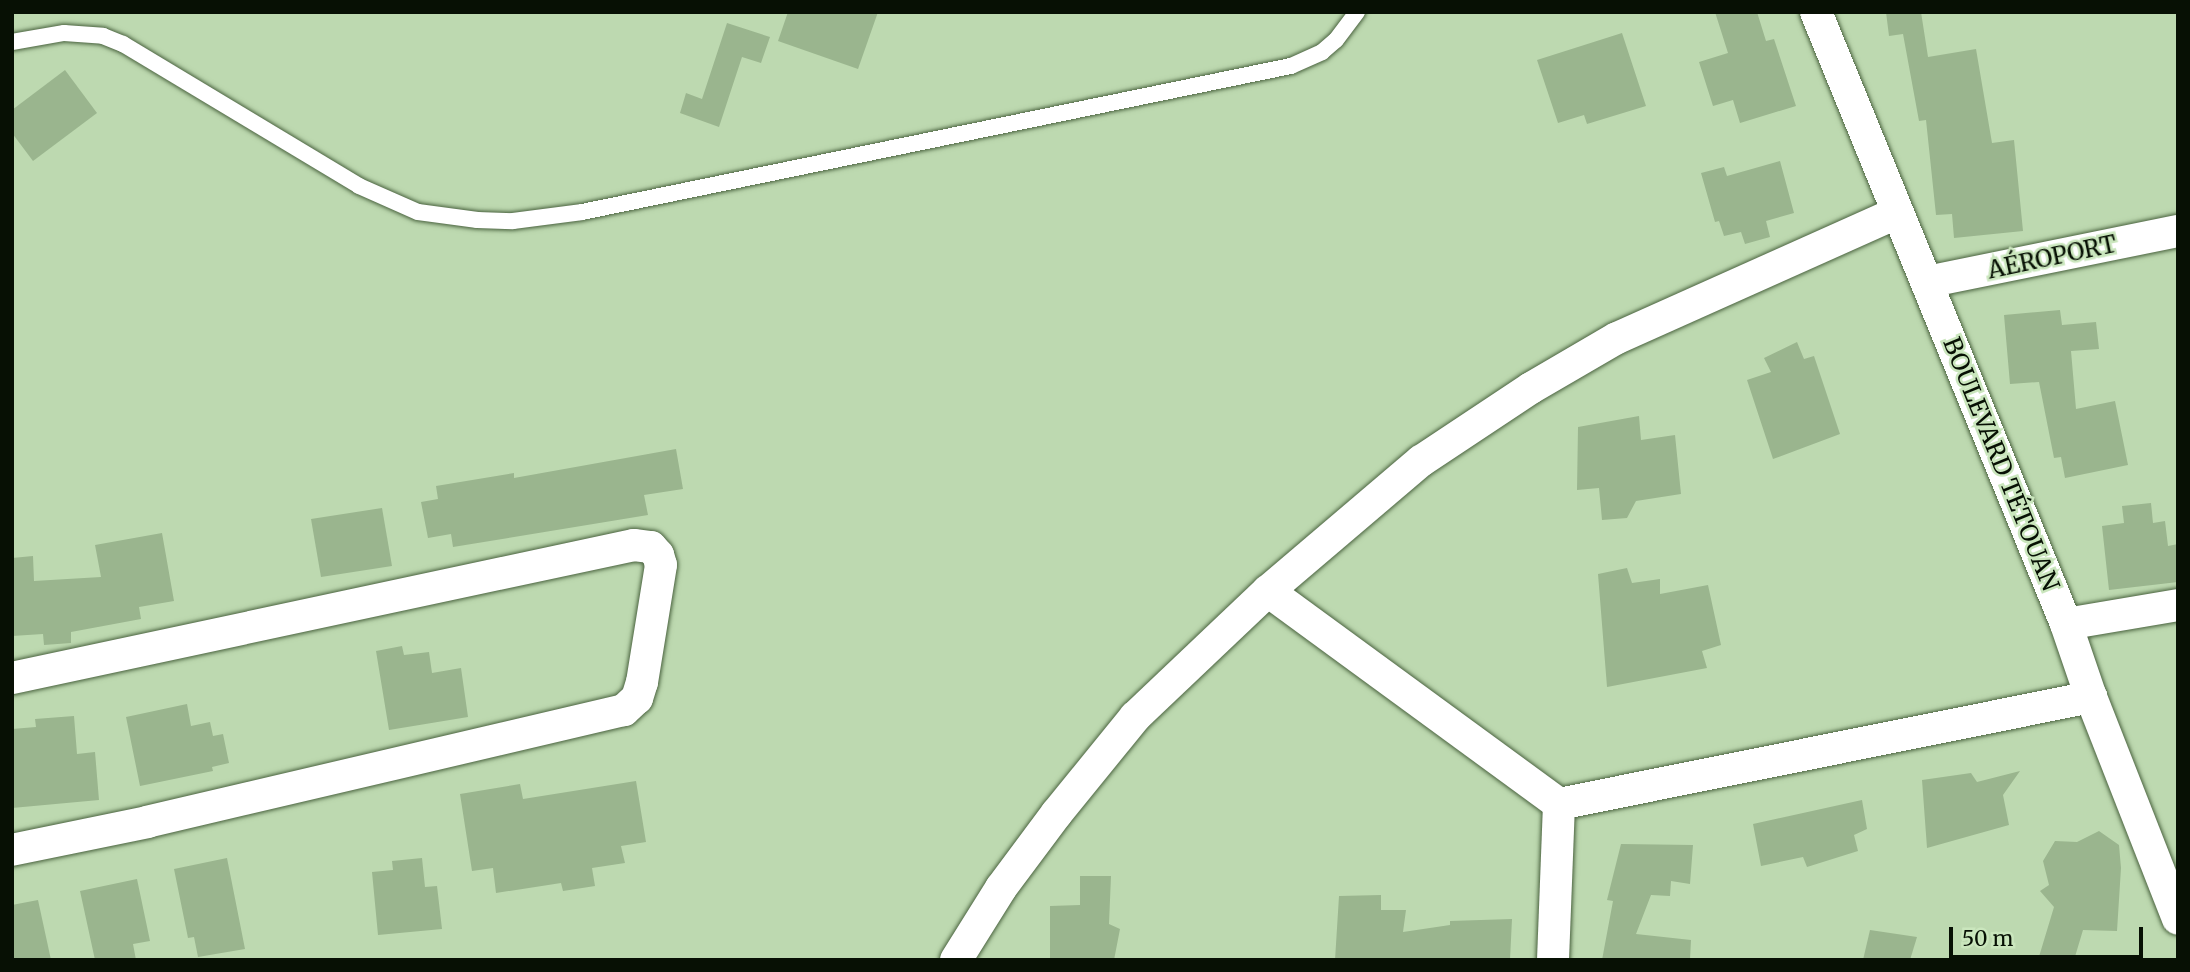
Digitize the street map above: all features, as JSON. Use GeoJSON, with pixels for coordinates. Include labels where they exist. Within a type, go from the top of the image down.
{"type":"FeatureCollection","features":[{"type":"Feature","properties":{"kind":"street","name":"BOULEVARD TÉTOUAN"},"geometry":{"type":"LineString","coordinates":[[1816,12],[2066,624],[2091,697],[2178,919]]}},
{"type":"Feature","properties":{"kind":"street"},"geometry":{"type":"LineString","coordinates":[[956,960],[1001,888],[1056,813],[1135,717],[1268,591],[1422,461],[1531,388],[1617,338],[1897,213]]}},
{"type":"Feature","properties":{"kind":"street","name":"AÉROPORT"},"geometry":{"type":"LineString","coordinates":[[1927,282],[2178,231]]}},
{"type":"Feature","properties":{"kind":"street"},"geometry":{"type":"LineString","coordinates":[[12,678],[634,545],[651,547],[659,555],[661,565],[642,682],[637,698],[624,710],[148,822],[12,850]]}},
{"type":"Feature","properties":{"kind":"street"},"geometry":{"type":"LineString","coordinates":[[1268,591],[1559,804],[2091,697]]}},
{"type":"Feature","properties":{"kind":"street"},"geometry":{"type":"LineString","coordinates":[[2066,624],[2178,605]]}},
{"type":"Feature","properties":{"kind":"street"},"geometry":{"type":"LineString","coordinates":[[1553,960],[1559,804]]}},
{"type":"Feature","properties":{"kind":"lane"},"geometry":{"type":"LineString","coordinates":[[12,42],[64,33],[103,36],[123,44],[359,186],[418,212],[477,220],[513,221],[582,212],[1291,66],[1322,52],[1357,12]]}},
{"type":"Feature","properties":{"kind":"building"},"geometry":{"type":"Polygon","coordinates":[[[788,12],[878,12],[858,69],[778,41],[788,12]]]}},
{"type":"Feature","properties":{"kind":"building"},"geometry":{"type":"Polygon","coordinates":[[[1715,12],[1757,12],[1766,41],[1774,39],[1796,106],[1740,123],[1733,100],[1713,106],[1699,62],[1728,53],[1715,12]]]}},
{"type":"Feature","properties":{"kind":"building"},"geometry":{"type":"Polygon","coordinates":[[[1886,12],[1921,12],[1928,57],[1976,49],[1992,143],[2014,140],[2023,231],[1954,238],[1952,214],[1936,215],[1926,120],[1919,121],[1903,34],[1889,36],[1886,12]]]}},
{"type":"Feature","properties":{"kind":"building"},"geometry":{"type":"Polygon","coordinates":[[[727,23],[770,37],[761,63],[742,57],[719,127],[680,113],[686,93],[702,99],[727,23]]]}},
{"type":"Feature","properties":{"kind":"building"},"geometry":{"type":"Polygon","coordinates":[[[1622,33],[1646,106],[1587,124],[1584,115],[1558,123],[1537,60],[1622,33]]]}},
{"type":"Feature","properties":{"kind":"building"},"geometry":{"type":"Polygon","coordinates":[[[65,70],[97,113],[33,161],[12,133],[12,110],[65,70]]]}},
{"type":"Feature","properties":{"kind":"building"},"geometry":{"type":"Polygon","coordinates":[[[1780,161],[1794,213],[1766,221],[1770,237],[1745,244],[1741,232],[1724,236],[1719,221],[1715,222],[1701,173],[1724,167],[1727,176],[1780,161]]]}},
{"type":"Feature","properties":{"kind":"building"},"geometry":{"type":"Polygon","coordinates":[[[2060,310],[2062,325],[2096,322],[2099,349],[2071,351],[2076,409],[2115,401],[2128,465],[2065,478],[2061,457],[2054,458],[2039,382],[2010,384],[2004,315],[2060,310]]]}},
{"type":"Feature","properties":{"kind":"building"},"geometry":{"type":"Polygon","coordinates":[[[1797,342],[1804,359],[1814,356],[1840,434],[1773,459],[1747,380],[1771,372],[1764,358],[1797,342]]]}},
{"type":"Feature","properties":{"kind":"building"},"geometry":{"type":"Polygon","coordinates":[[[1639,416],[1641,440],[1675,435],[1681,494],[1636,501],[1627,518],[1602,520],[1599,488],[1577,490],[1578,427],[1639,416]]]}},
{"type":"Feature","properties":{"kind":"building"},"geometry":{"type":"Polygon","coordinates":[[[676,449],[683,489],[644,495],[648,515],[453,547],[451,534],[428,538],[421,502],[438,499],[436,486],[514,473],[514,478],[676,449]]]}},
{"type":"Feature","properties":{"kind":"building"},"geometry":{"type":"Polygon","coordinates":[[[2151,503],[2153,523],[2165,521],[2168,546],[2178,544],[2178,582],[2109,590],[2102,526],[2124,523],[2122,506],[2151,503]]]}},
{"type":"Feature","properties":{"kind":"building"},"geometry":{"type":"Polygon","coordinates":[[[382,508],[392,566],[321,577],[311,519],[382,508]]]}},
{"type":"Feature","properties":{"kind":"building"},"geometry":{"type":"Polygon","coordinates":[[[162,533],[174,601],[139,607],[141,619],[71,632],[71,643],[44,645],[43,634],[12,636],[12,558],[33,556],[34,581],[101,577],[95,545],[162,533]]]}},
{"type":"Feature","properties":{"kind":"building"},"geometry":{"type":"Polygon","coordinates":[[[1627,568],[1632,583],[1660,579],[1660,594],[1708,585],[1721,645],[1702,651],[1707,668],[1607,687],[1598,574],[1627,568]]]}},
{"type":"Feature","properties":{"kind":"building"},"geometry":{"type":"Polygon","coordinates":[[[402,646],[404,655],[429,652],[432,673],[461,668],[468,717],[389,730],[376,651],[402,646]]]}},
{"type":"Feature","properties":{"kind":"building"},"geometry":{"type":"Polygon","coordinates":[[[187,704],[191,726],[210,722],[213,736],[223,734],[229,763],[212,767],[213,771],[140,786],[126,717],[187,704]]]}},
{"type":"Feature","properties":{"kind":"building"},"geometry":{"type":"Polygon","coordinates":[[[74,716],[77,754],[95,752],[99,800],[12,808],[12,729],[36,727],[35,719],[74,716]]]}},
{"type":"Feature","properties":{"kind":"building"},"geometry":{"type":"Polygon","coordinates":[[[2020,771],[2003,795],[2009,825],[1927,848],[1922,780],[1971,773],[1977,782],[2020,771]]]}},
{"type":"Feature","properties":{"kind":"building"},"geometry":{"type":"Polygon","coordinates":[[[636,781],[646,842],[621,846],[625,863],[592,868],[595,886],[563,891],[561,883],[496,893],[493,868],[472,871],[460,794],[520,784],[523,799],[636,781]]]}},
{"type":"Feature","properties":{"kind":"building"},"geometry":{"type":"Polygon","coordinates":[[[1862,800],[1867,829],[1854,835],[1858,851],[1807,867],[1803,857],[1761,866],[1753,824],[1862,800]]]}},
{"type":"Feature","properties":{"kind":"building"},"geometry":{"type":"Polygon","coordinates":[[[2099,831],[2119,845],[2121,868],[2117,931],[2083,930],[2074,960],[2038,960],[2054,907],[2040,891],[2049,885],[2043,861],[2055,841],[2077,842],[2099,831]]]}},
{"type":"Feature","properties":{"kind":"building"},"geometry":{"type":"Polygon","coordinates":[[[1621,844],[1693,845],[1690,884],[1671,881],[1670,896],[1651,895],[1636,934],[1691,940],[1690,960],[1602,960],[1613,901],[1607,900],[1621,844]]]}},
{"type":"Feature","properties":{"kind":"building"},"geometry":{"type":"Polygon","coordinates":[[[227,858],[245,949],[198,957],[194,937],[188,938],[174,869],[227,858]]]}},
{"type":"Feature","properties":{"kind":"building"},"geometry":{"type":"Polygon","coordinates":[[[422,858],[425,887],[437,886],[442,929],[378,935],[372,872],[393,870],[392,861],[422,858]]]}},
{"type":"Feature","properties":{"kind":"building"},"geometry":{"type":"Polygon","coordinates":[[[1080,876],[1111,876],[1109,924],[1120,929],[1114,960],[1050,960],[1050,906],[1080,905],[1080,876]]]}},
{"type":"Feature","properties":{"kind":"building"},"geometry":{"type":"Polygon","coordinates":[[[137,879],[150,941],[133,944],[136,960],[95,960],[80,891],[137,879]]]}},
{"type":"Feature","properties":{"kind":"building"},"geometry":{"type":"Polygon","coordinates":[[[1381,895],[1381,910],[1406,910],[1403,932],[1450,925],[1450,921],[1512,919],[1510,960],[1335,960],[1339,896],[1381,895]]]}},
{"type":"Feature","properties":{"kind":"building"},"geometry":{"type":"Polygon","coordinates":[[[38,900],[51,960],[12,960],[12,905],[38,900]]]}},
{"type":"Feature","properties":{"kind":"building"},"geometry":{"type":"Polygon","coordinates":[[[1870,930],[1917,937],[1910,960],[1863,960],[1870,930]]]}}]}
